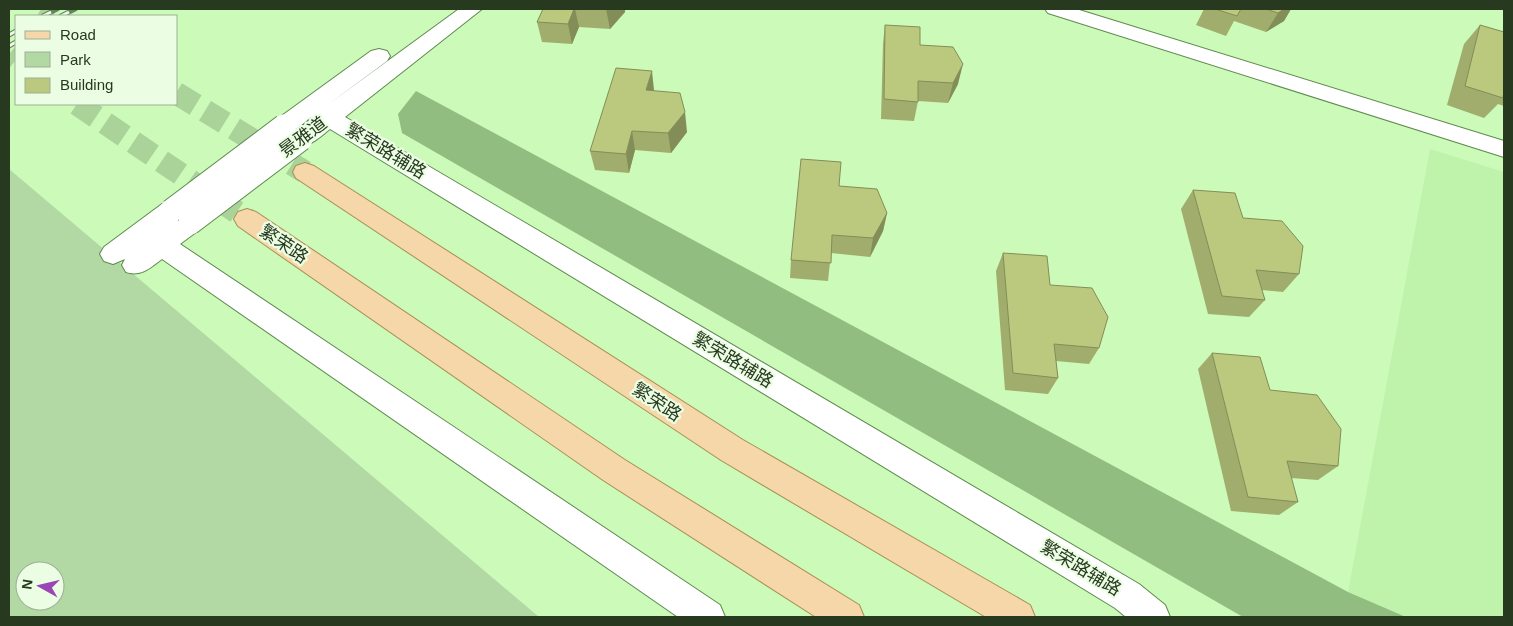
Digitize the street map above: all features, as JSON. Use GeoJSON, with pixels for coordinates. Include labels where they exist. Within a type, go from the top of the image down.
{"type":"FeatureCollection","features":[{"type":"Feature","properties":{"kind":"main road","name":"繁荣路"},"geometry":{"type":"LineString","coordinates":[[305,172],[732,450],[1018,617]]}},
{"type":"Feature","properties":{"kind":"main road","name":"繁荣路"},"geometry":{"type":"LineString","coordinates":[[247,219],[614,470],[847,617]]}},
{"type":"Feature","properties":{"kind":"street","name":"景雅道"},"geometry":{"type":"LineString","coordinates":[[320,112],[442,9]]}},
{"type":"Feature","properties":{"kind":"street","name":"景雅道"},"geometry":{"type":"LineString","coordinates":[[124,259],[320,112],[472,9]]}},
{"type":"Feature","properties":{"kind":"street"},"geometry":{"type":"LineString","coordinates":[[1055,9],[1504,150]]}},
{"type":"Feature","properties":{"kind":"street","name":"繁荣路辅路"},"geometry":{"type":"LineString","coordinates":[[320,112],[1127,596],[1152,617]]}},
{"type":"Feature","properties":{"kind":"street"},"geometry":{"type":"LineString","coordinates":[[151,239],[708,617]]}},
{"type":"Feature","properties":{"kind":"shaded area"},"geometry":{"type":"Polygon","coordinates":[[[416,91],[1348,592],[1406,617],[1243,617],[402,133],[398,114],[416,91]]]}},
{"type":"Feature","properties":{"kind":"shaded area"},"geometry":{"type":"Polygon","coordinates":[[[1430,149],[1504,172],[1504,617],[1406,617],[1348,592],[1430,149]]]}},
{"type":"Feature","properties":{"kind":"green space"},"geometry":{"type":"Polygon","coordinates":[[[9,169],[539,617],[9,617],[9,169]]]}},
{"type":"Feature","properties":{"kind":"building"},"geometry":{"type":"Polygon","coordinates":[[[543,9],[574,9],[568,24],[537,22],[543,9]]]}},
{"type":"Feature","properties":{"kind":"building"},"geometry":{"type":"Polygon","coordinates":[[[1215,9],[1241,9],[1237,16],[1215,9]]]}},
{"type":"Feature","properties":{"kind":"building"},"geometry":{"type":"Polygon","coordinates":[[[1266,9],[1284,9],[1278,13],[1266,9]]]}},
{"type":"Feature","properties":{"kind":"building"},"geometry":{"type":"Polygon","coordinates":[[[885,25],[920,27],[920,45],[953,47],[963,64],[953,83],[918,81],[918,102],[884,99],[885,25]]]}},
{"type":"Feature","properties":{"kind":"building"},"geometry":{"type":"Polygon","coordinates":[[[1480,25],[1504,32],[1503,98],[1465,86],[1480,25]]]}},
{"type":"Feature","properties":{"kind":"building"},"geometry":{"type":"Polygon","coordinates":[[[616,68],[652,71],[646,90],[680,93],[685,112],[668,133],[632,131],[626,154],[590,151],[616,68]]]}},
{"type":"Feature","properties":{"kind":"building"},"geometry":{"type":"Polygon","coordinates":[[[801,159],[841,162],[839,186],[877,189],[887,213],[873,238],[832,235],[831,263],[791,260],[801,159]]]}},
{"type":"Feature","properties":{"kind":"building"},"geometry":{"type":"Polygon","coordinates":[[[1193,190],[1235,193],[1243,218],[1282,221],[1303,246],[1299,274],[1256,270],[1265,300],[1222,296],[1193,190]]]}},
{"type":"Feature","properties":{"kind":"building"},"geometry":{"type":"Polygon","coordinates":[[[1003,253],[1047,256],[1050,285],[1092,288],[1108,317],[1099,348],[1054,344],[1058,378],[1013,373],[1003,253]]]}},
{"type":"Feature","properties":{"kind":"building"},"geometry":{"type":"Polygon","coordinates":[[[1212,353],[1260,357],[1270,390],[1317,395],[1341,429],[1338,466],[1287,461],[1298,502],[1248,497],[1212,353]]]}},
{"type":"Feature","properties":{"kind":"tunnel"},"geometry":{"type":"LineString","coordinates":[[41,9],[51,15]]}},
{"type":"Feature","properties":{"kind":"tunnel"},"geometry":{"type":"LineString","coordinates":[[9,54],[15,59]]}},
{"type":"Feature","properties":{"kind":"tunnel"},"geometry":{"type":"LineString","coordinates":[[178,94],[305,172]]}},
{"type":"Feature","properties":{"kind":"tunnel"},"geometry":{"type":"LineString","coordinates":[[78,105],[247,219]]}},
{"type":"Feature","properties":{"kind":"railway"},"geometry":{"type":"LineString","coordinates":[[45,15],[57,9]]}},
{"type":"Feature","properties":{"kind":"railway"},"geometry":{"type":"LineString","coordinates":[[63,15],[75,9]]}},
{"type":"Feature","properties":{"kind":"railway"},"geometry":{"type":"LineString","coordinates":[[9,35],[15,32]]}},
{"type":"Feature","properties":{"kind":"railway"},"geometry":{"type":"LineString","coordinates":[[9,46],[15,43]]}}]}
